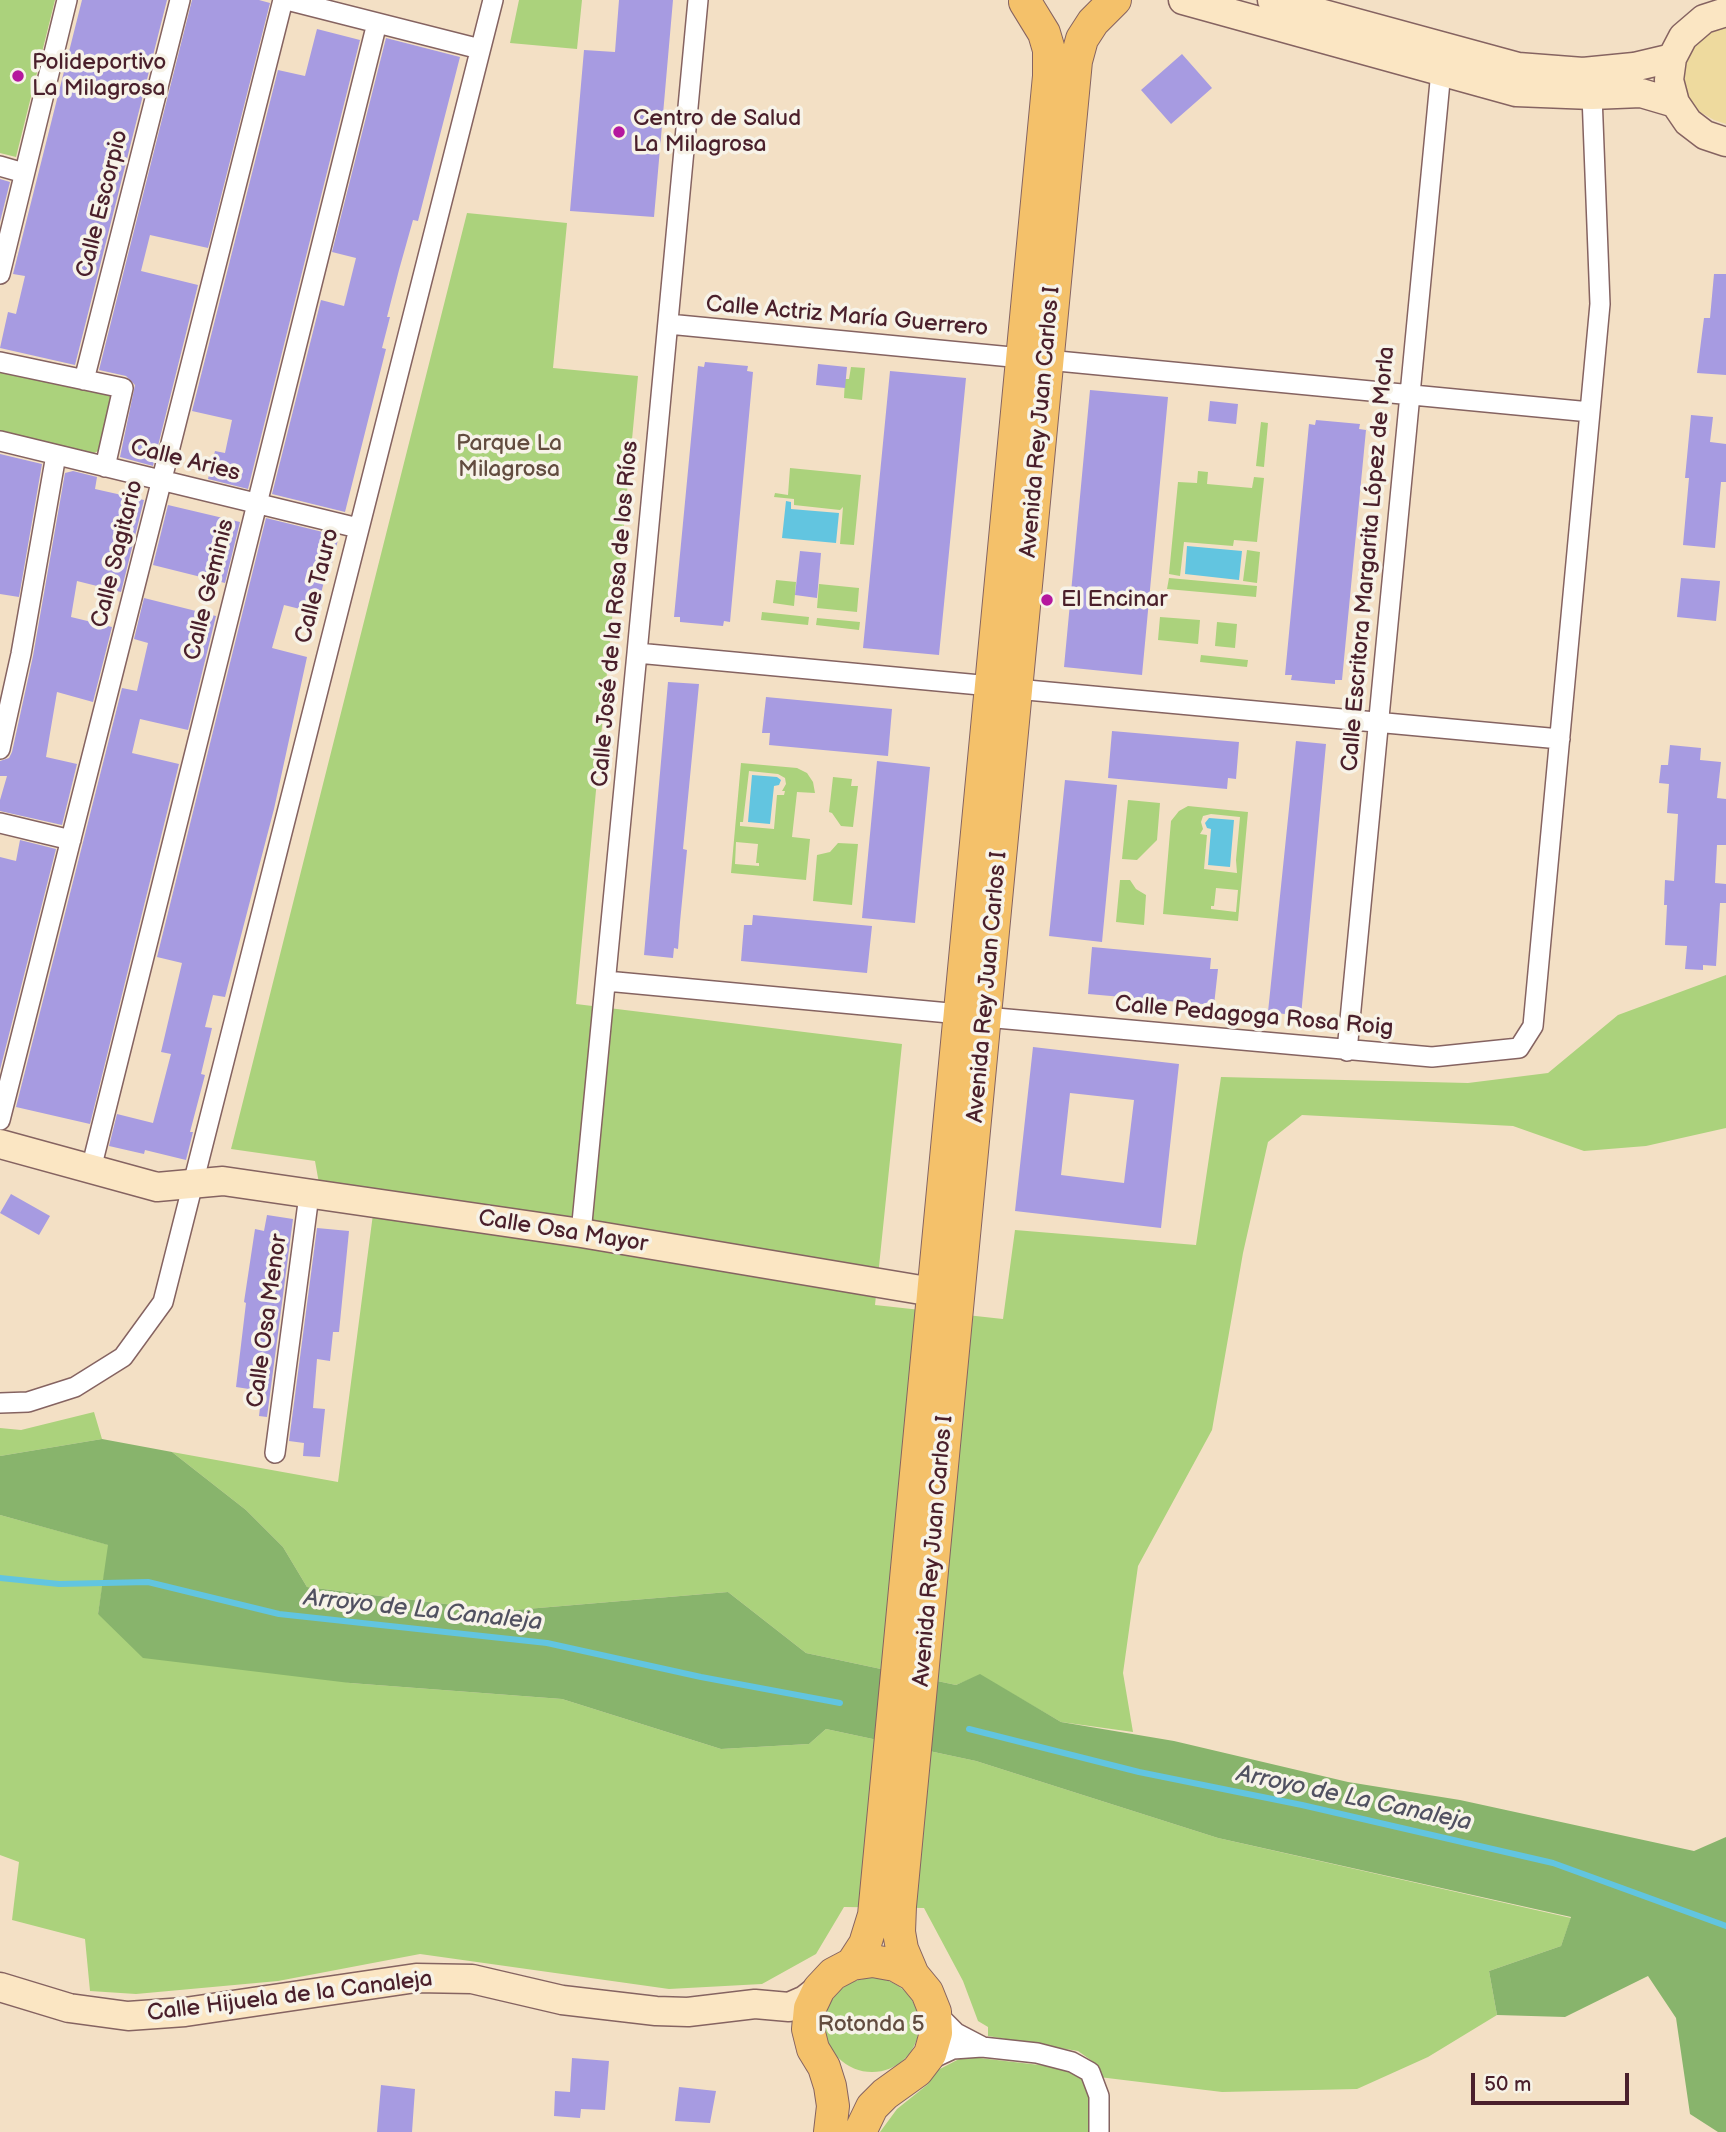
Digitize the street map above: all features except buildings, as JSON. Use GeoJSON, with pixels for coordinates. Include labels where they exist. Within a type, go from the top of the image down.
{"type":"FeatureCollection","features":[{"type":"Feature","properties":{"kind":"main road","name":"Avenida Rey Juan Carlos I"},"geometry":{"type":"LineString","coordinates":[[1024,1],[1032,9],[1051,18],[1071,21],[1091,17],[1118,2]]}},
{"type":"Feature","properties":{"kind":"main road","name":"Avenida Rey Juan Carlos I"},"geometry":{"type":"LineString","coordinates":[[1024,1],[1044,33],[1050,67],[1035,359]]}},
{"type":"Feature","properties":{"kind":"main road","name":"Avenida Rey Juan Carlos I"},"geometry":{"type":"LineString","coordinates":[[935,2012],[927,1992],[913,1975],[902,1949],[900,1916],[972,1016],[1035,359],[1076,61],[1082,40],[1093,22],[1118,2]]}},
{"type":"Feature","properties":{"kind":"main road","name":"Avenida Rey Juan Carlos I"},"geometry":{"type":"LineString","coordinates":[[799,2018],[810,2008],[819,1989],[833,1974],[852,1964],[865,1944],[874,1915],[933,1292],[972,1016]]}},
{"type":"Feature","properties":{"kind":"main road"},"geometry":{"type":"LineString","coordinates":[[852,1964],[873,1961],[895,1965],[913,1975]]}},
{"type":"Feature","properties":{"kind":"main road"},"geometry":{"type":"LineString","coordinates":[[859,2132],[872,2107],[917,2071],[930,2054],[936,2034],[935,2012]]}},
{"type":"Feature","properties":{"kind":"main road"},"geometry":{"type":"LineString","coordinates":[[799,2018],[824,2067],[839,2080],[859,2088],[880,2089],[900,2083]]}},
{"type":"Feature","properties":{"kind":"main road"},"geometry":{"type":"LineString","coordinates":[[824,2067],[833,2106],[830,2132]]}},
{"type":"Feature","properties":{"kind":"street"},"geometry":{"type":"LineString","coordinates":[[0,274],[67,0]]}},
{"type":"Feature","properties":{"kind":"street","name":"Calle Escorpio"},"geometry":{"type":"LineString","coordinates":[[84,380],[180,0]]}},
{"type":"Feature","properties":{"kind":"street"},"geometry":{"type":"LineString","coordinates":[[285,0],[480,49]]}},
{"type":"Feature","properties":{"kind":"street","name":"Calle Sagitario"},"geometry":{"type":"LineString","coordinates":[[0,1120],[285,0]]}},
{"type":"Feature","properties":{"kind":"street","name":"Calle Tauro"},"geometry":{"type":"LineString","coordinates":[[0,1403],[28,1402],[75,1387],[123,1357],[163,1301],[493,0]]}},
{"type":"Feature","properties":{"kind":"street","name":"Calle José de la Rosa de los Ríos"},"geometry":{"type":"LineString","coordinates":[[580,1233],[698,0]]}},
{"type":"Feature","properties":{"kind":"street"},"geometry":{"type":"LineString","coordinates":[[1183,0],[1516,92],[1592,95],[1641,93],[1675,103]]}},
{"type":"Feature","properties":{"kind":"street"},"geometry":{"type":"LineString","coordinates":[[1272,0],[1518,67],[1583,72],[1634,67],[1672,58]]}},
{"type":"Feature","properties":{"kind":"street"},"geometry":{"type":"LineString","coordinates":[[1709,10],[1683,37],[1672,58],[1669,80],[1675,103],[1688,122],[1696,130],[1726,142]]}},
{"type":"Feature","properties":{"kind":"street","name":"Calle Géminis"},"geometry":{"type":"LineString","coordinates":[[91,1169],[377,23]]}},
{"type":"Feature","properties":{"kind":"street","name":"Calle Escritora Margarita López de Morla"},"geometry":{"type":"LineString","coordinates":[[1347,1051],[1441,71]]}},
{"type":"Feature","properties":{"kind":"street"},"geometry":{"type":"LineString","coordinates":[[637,653],[1560,739],[1600,304],[1592,95]]}},
{"type":"Feature","properties":{"kind":"street"},"geometry":{"type":"LineString","coordinates":[[0,166],[24,173]]}},
{"type":"Feature","properties":{"kind":"street","name":"Calle Actriz María Guerrero"},"geometry":{"type":"LineString","coordinates":[[668,324],[1590,412]]}},
{"type":"Feature","properties":{"kind":"street"},"geometry":{"type":"LineString","coordinates":[[0,362],[123,388],[105,467]]}},
{"type":"Feature","properties":{"kind":"street","name":"Calle Aries"},"geometry":{"type":"LineString","coordinates":[[0,441],[358,528]]}},
{"type":"Feature","properties":{"kind":"street"},"geometry":{"type":"LineString","coordinates":[[0,749],[21,654],[56,455]]}},
{"type":"Feature","properties":{"kind":"street","name":"Calle Pedagoga Rosa Roig"},"geometry":{"type":"LineString","coordinates":[[606,981],[1347,1051],[1432,1057],[1518,1048],[1533,1026],[1560,739]]}},
{"type":"Feature","properties":{"kind":"street"},"geometry":{"type":"LineString","coordinates":[[0,822],[71,839]]}},
{"type":"Feature","properties":{"kind":"street","name":"Calle Osa Mayor"},"geometry":{"type":"LineString","coordinates":[[0,1144],[157,1187],[223,1181],[580,1233],[933,1292]]}},
{"type":"Feature","properties":{"kind":"street","name":"Calle Osa Menor"},"geometry":{"type":"LineString","coordinates":[[275,1453],[309,1195]]}},
{"type":"Feature","properties":{"kind":"street","name":"Calle Hijuela de la Canaleja"},"geometry":{"type":"LineString","coordinates":[[0,1987],[69,2008],[128,2016],[185,2012],[416,1978],[472,1979],[562,2000],[688,2012],[755,2004],[799,2018]]}},
{"type":"Feature","properties":{"kind":"street"},"geometry":{"type":"LineString","coordinates":[[935,2012],[956,2033],[982,2047]]}},
{"type":"Feature","properties":{"kind":"street"},"geometry":{"type":"LineString","coordinates":[[923,2063],[953,2049],[982,2047],[1037,2053],[1072,2062],[1090,2072],[1099,2096],[1099,2132]]}},
{"type":"Feature","properties":{"kind":"green space","name":"Polideportivo La Milagrosa"},"geometry":{"type":"Polygon","coordinates":[[[0,0],[55,0],[16,157],[0,153],[0,0]]]}},
{"type":"Feature","properties":{"kind":"green space"},"geometry":{"type":"Polygon","coordinates":[[[519,0],[582,0],[577,49],[510,43],[519,0]]]}},
{"type":"Feature","properties":{"kind":"green space","name":"Parque La Milagrosa"},"geometry":{"type":"Polygon","coordinates":[[[467,213],[567,223],[553,368],[638,376],[620,566],[617,566],[576,1004],[902,1044],[875,1305],[1003,1319],[1015,1230],[1196,1245],[1221,1077],[1468,1083],[1548,1073],[1618,1015],[1726,975],[1726,1128],[1646,1146],[1584,1151],[1513,1126],[1302,1115],[1268,1142],[1243,1253],[1212,1430],[1138,1566],[1123,1673],[1133,1732],[1061,1722],[980,1675],[956,1685],[806,1653],[728,1592],[503,1611],[307,1587],[283,1547],[246,1510],[172,1452],[338,1482],[373,1214],[320,1189],[315,1161],[231,1149],[467,213]]]}},
{"type":"Feature","properties":{"kind":"green space"},"geometry":{"type":"Polygon","coordinates":[[[851,367],[865,368],[862,400],[844,398],[845,379],[849,379],[851,367]]]}},
{"type":"Feature","properties":{"kind":"green space"},"geometry":{"type":"Polygon","coordinates":[[[0,368],[108,393],[115,403],[104,448],[94,453],[0,431],[0,368]]]}},
{"type":"Feature","properties":{"kind":"green space"},"geometry":{"type":"Polygon","coordinates":[[[1261,422],[1268,423],[1264,467],[1256,466],[1261,422]]]}},
{"type":"Feature","properties":{"kind":"green space"},"geometry":{"type":"Polygon","coordinates":[[[790,468],[861,475],[854,545],[840,544],[843,507],[840,510],[794,505],[794,499],[774,497],[775,493],[788,495],[790,468]]]}},
{"type":"Feature","properties":{"kind":"green space"},"geometry":{"type":"Polygon","coordinates":[[[1198,471],[1208,472],[1207,484],[1252,488],[1254,477],[1264,478],[1257,542],[1234,540],[1233,546],[1184,542],[1180,576],[1169,574],[1178,482],[1197,483],[1198,471]]]}},
{"type":"Feature","properties":{"kind":"green space"},"geometry":{"type":"Polygon","coordinates":[[[1247,550],[1260,552],[1257,583],[1243,581],[1247,550]]]}},
{"type":"Feature","properties":{"kind":"green space"},"geometry":{"type":"Polygon","coordinates":[[[1169,578],[1257,586],[1256,597],[1167,589],[1169,578]]]}},
{"type":"Feature","properties":{"kind":"green space"},"geometry":{"type":"Polygon","coordinates":[[[776,580],[796,582],[794,606],[773,603],[776,580]]]}},
{"type":"Feature","properties":{"kind":"green space"},"geometry":{"type":"Polygon","coordinates":[[[819,584],[859,588],[857,612],[817,608],[819,584]]]}},
{"type":"Feature","properties":{"kind":"green space"},"geometry":{"type":"Polygon","coordinates":[[[762,612],[809,617],[808,625],[761,620],[762,612]]]}},
{"type":"Feature","properties":{"kind":"green space"},"geometry":{"type":"Polygon","coordinates":[[[1160,617],[1200,620],[1198,644],[1158,640],[1160,617]]]}},
{"type":"Feature","properties":{"kind":"green space"},"geometry":{"type":"Polygon","coordinates":[[[817,618],[860,622],[859,630],[816,625],[817,618]]]}},
{"type":"Feature","properties":{"kind":"green space"},"geometry":{"type":"Polygon","coordinates":[[[1217,622],[1237,624],[1235,648],[1215,646],[1217,622]]]}},
{"type":"Feature","properties":{"kind":"green space"},"geometry":{"type":"Polygon","coordinates":[[[1201,655],[1248,660],[1247,667],[1200,662],[1201,655]]]}},
{"type":"Feature","properties":{"kind":"green space"},"geometry":{"type":"Polygon","coordinates":[[[741,763],[797,768],[807,773],[813,782],[815,793],[797,792],[792,837],[810,839],[806,880],[731,873],[741,763]],[[749,771],[743,822],[740,822],[740,826],[774,829],[777,795],[784,795],[785,791],[782,791],[786,784],[785,778],[778,774],[749,771]],[[736,842],[735,864],[759,866],[759,863],[756,863],[758,844],[736,842]]]}},
{"type":"Feature","properties":{"kind":"green space"},"geometry":{"type":"Polygon","coordinates":[[[833,777],[852,779],[851,786],[858,786],[853,827],[841,826],[829,812],[833,777]]]}},
{"type":"Feature","properties":{"kind":"green space"},"geometry":{"type":"Polygon","coordinates":[[[1128,800],[1160,803],[1157,840],[1137,860],[1122,859],[1128,800]]]}},
{"type":"Feature","properties":{"kind":"green space"},"geometry":{"type":"Polygon","coordinates":[[[1188,806],[1248,812],[1238,921],[1163,914],[1171,821],[1179,811],[1188,806]],[[1211,814],[1203,816],[1201,822],[1203,829],[1200,834],[1207,835],[1204,869],[1237,873],[1240,817],[1211,814]],[[1216,888],[1214,906],[1211,906],[1211,909],[1236,912],[1238,890],[1216,888]]]}},
{"type":"Feature","properties":{"kind":"green space"},"geometry":{"type":"Polygon","coordinates":[[[838,843],[858,844],[852,905],[813,901],[817,855],[830,852],[838,843]]]}},
{"type":"Feature","properties":{"kind":"green space"},"geometry":{"type":"Polygon","coordinates":[[[1120,880],[1130,880],[1136,889],[1146,895],[1144,925],[1116,922],[1120,880]]]}},
{"type":"Feature","properties":{"kind":"green space"},"geometry":{"type":"Polygon","coordinates":[[[94,1412],[102,1439],[0,1456],[0,1428],[21,1430],[94,1412]]]}},
{"type":"Feature","properties":{"kind":"green space"},"geometry":{"type":"Polygon","coordinates":[[[102,1439],[172,1452],[246,1510],[283,1547],[307,1587],[503,1611],[728,1592],[806,1653],[956,1685],[980,1674],[1061,1722],[1174,1741],[1348,1782],[1460,1800],[1694,1851],[1726,1837],[1726,2132],[1718,2132],[1690,2114],[1676,2018],[1648,1976],[1565,2017],[1497,2015],[1489,1971],[1561,1946],[1571,1917],[1218,1838],[976,1761],[826,1729],[809,1744],[721,1749],[562,1699],[350,1683],[143,1658],[98,1614],[108,1545],[0,1515],[0,1456],[102,1439]]]}},
{"type":"Feature","properties":{"kind":"green space"},"geometry":{"type":"Polygon","coordinates":[[[0,1515],[109,1545],[98,1614],[350,1683],[562,1699],[721,1749],[809,1744],[826,1729],[976,1761],[1218,1838],[1571,1918],[1561,1946],[1489,1971],[1497,2015],[1428,2057],[1357,2089],[1222,2092],[1099,2077],[1095,2063],[1078,2051],[988,2036],[988,2027],[978,2021],[963,1981],[924,1908],[844,1907],[816,1954],[762,1984],[669,1989],[420,1954],[278,1981],[136,1994],[90,1991],[85,1939],[12,1920],[19,1862],[0,1855],[0,1515]]]}},
{"type":"Feature","properties":{"kind":"green space","name":"Rotonda 5"},"geometry":{"type":"Polygon","coordinates":[[[872,1978],[890,1982],[905,1992],[915,2007],[919,2025],[915,2043],[905,2058],[890,2068],[872,2072],[854,2068],[839,2058],[829,2043],[825,2025],[829,2007],[839,1992],[854,1982],[872,1978]]]}},
{"type":"Feature","properties":{"kind":"green space"},"geometry":{"type":"Polygon","coordinates":[[[961,2058],[1065,2068],[1076,2073],[1091,2093],[1094,2132],[880,2132],[897,2109],[927,2085],[938,2070],[961,2058]]]}},
{"type":"Feature","properties":{"kind":"sand"},"geometry":{"type":"Polygon","coordinates":[[[1726,27],[1726,124],[1700,112],[1690,100],[1684,69],[1689,54],[1698,41],[1711,31],[1726,27]]]}},
{"type":"Feature","properties":{"kind":"water"},"geometry":{"type":"Polygon","coordinates":[[[786,501],[791,502],[791,509],[839,513],[836,543],[782,538],[786,501]]]}},
{"type":"Feature","properties":{"kind":"water"},"geometry":{"type":"Polygon","coordinates":[[[1187,546],[1242,551],[1239,580],[1185,574],[1187,546]]]}},
{"type":"Feature","properties":{"kind":"water"},"geometry":{"type":"Polygon","coordinates":[[[752,775],[777,777],[781,780],[779,785],[774,786],[770,824],[748,822],[752,775]]]}},
{"type":"Feature","properties":{"kind":"water"},"geometry":{"type":"Polygon","coordinates":[[[1209,818],[1234,820],[1230,867],[1208,865],[1211,829],[1207,828],[1205,823],[1209,818]]]}},
{"type":"Feature","properties":{"kind":"waterway","name":"Arroyo de La Canaleja"},"geometry":{"type":"LineString","coordinates":[[0,1578],[59,1584],[148,1582],[279,1614],[547,1643],[701,1677],[840,1703]]}},
{"type":"Feature","properties":{"kind":"waterway","name":"Arroyo de La Canaleja"},"geometry":{"type":"LineString","coordinates":[[969,1729],[1139,1772],[1302,1805],[1553,1863],[1726,1926]]}},
{"type":"Feature","properties":{"kind":"place","name":"Polideportivo La Milagrosa"},"geometry":{"type":"Point","coordinates":[18,76]}},
{"type":"Feature","properties":{"kind":"place","name":"Centro de Salud La Milagrosa"},"geometry":{"type":"Point","coordinates":[619,132]}},
{"type":"Feature","properties":{"kind":"place","name":"El Encinar"},"geometry":{"type":"Point","coordinates":[1047,600]}}]}
